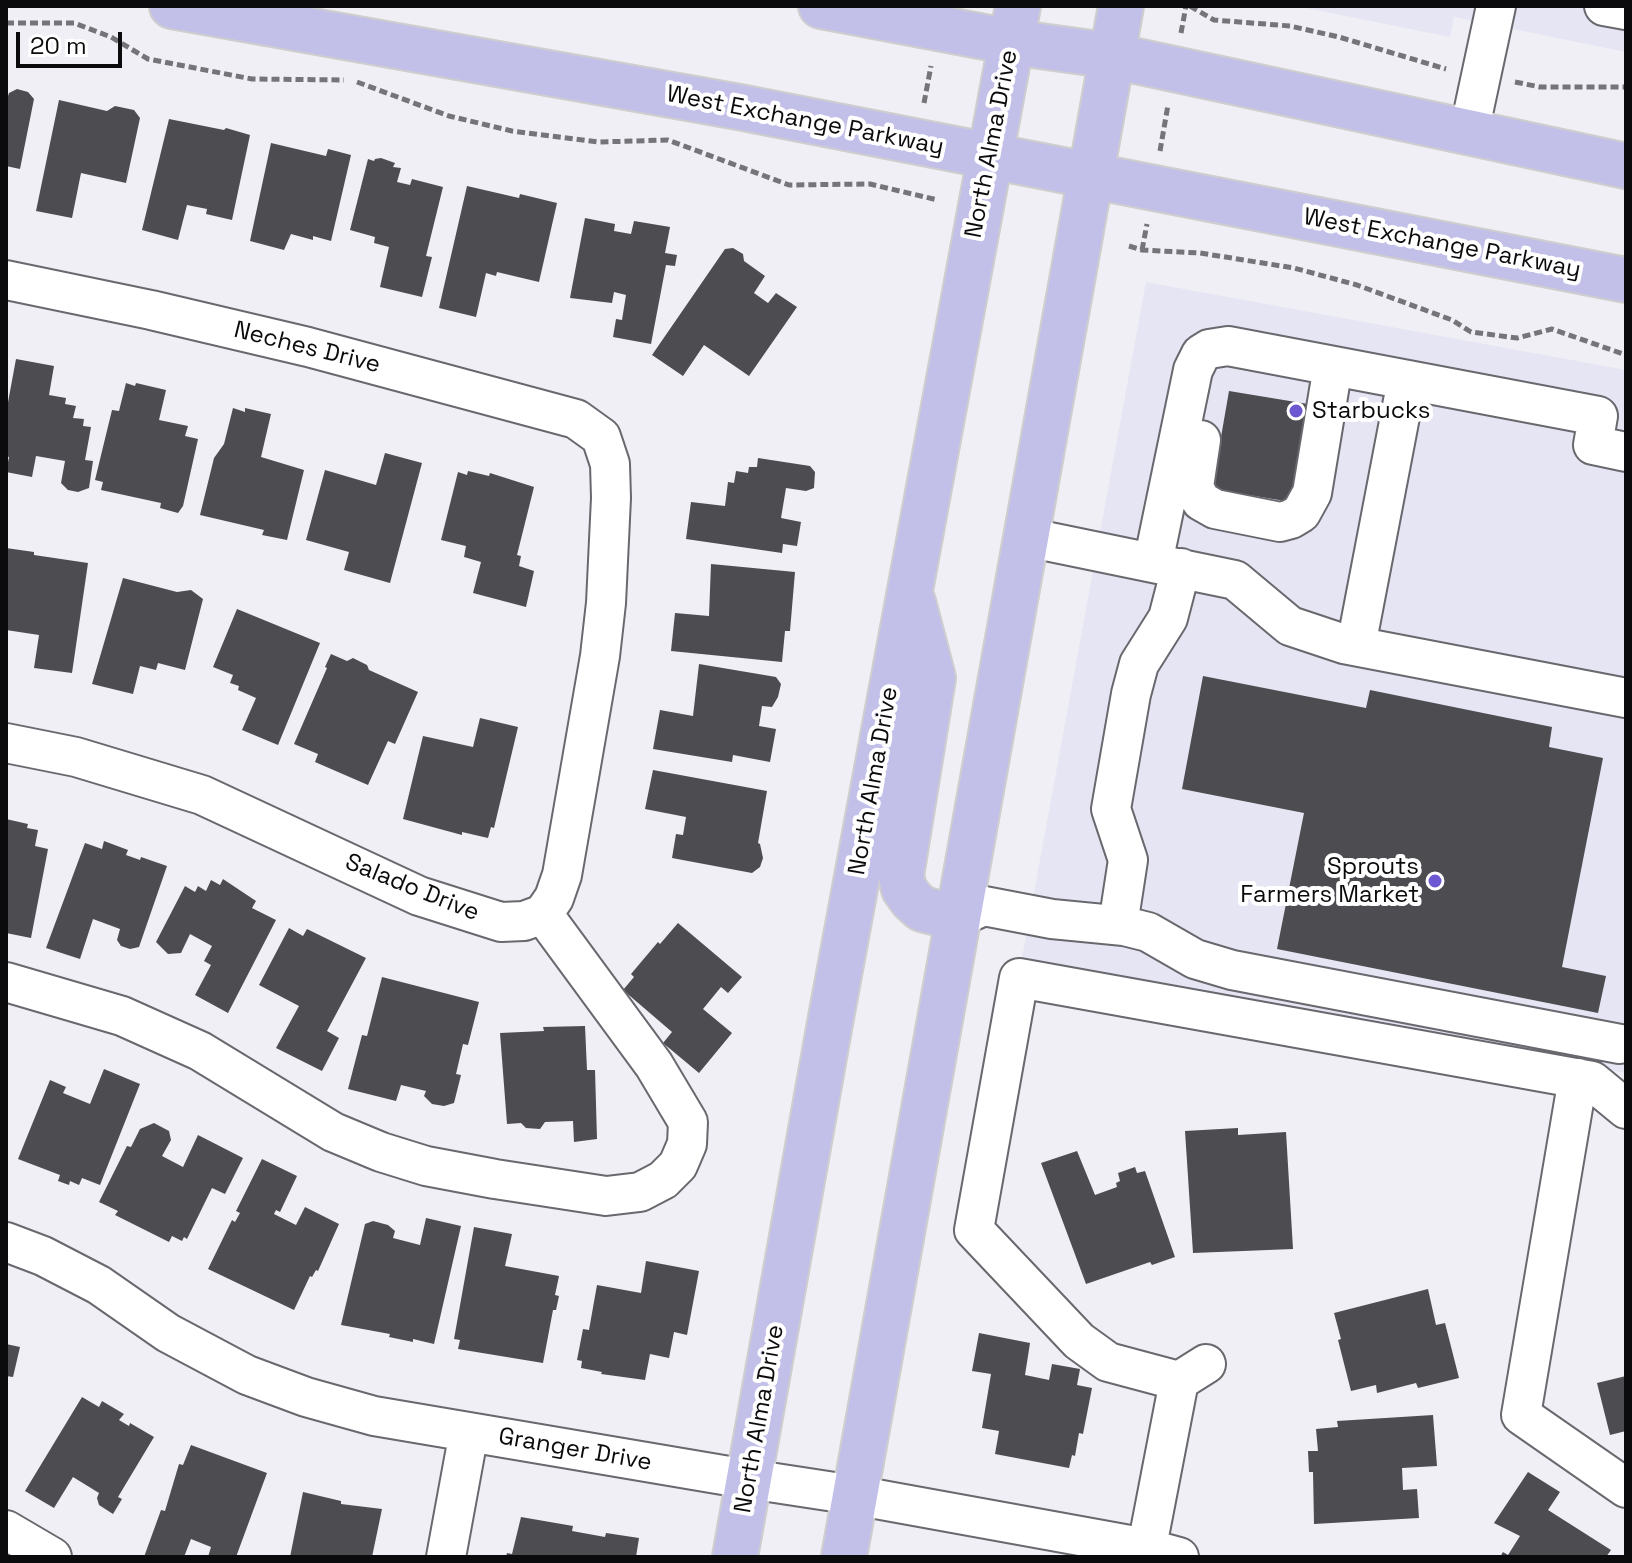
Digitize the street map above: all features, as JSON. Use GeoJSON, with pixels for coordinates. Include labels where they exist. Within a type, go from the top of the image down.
{"type":"FeatureCollection","features":[{"type":"Feature","properties":{"kind":"main road","name":"West Exchange Parkway"},"geometry":{"type":"LineString","coordinates":[[172,6],[739,107],[1626,280]]}},
{"type":"Feature","properties":{"kind":"main road"},"geometry":{"type":"LineString","coordinates":[[821,6],[1014,24],[1113,56],[1626,166]]}},
{"type":"Feature","properties":{"kind":"main road"},"geometry":{"type":"LineString","coordinates":[[844,1557],[1121,6]]}},
{"type":"Feature","properties":{"kind":"main road","name":"North Alma Drive"},"geometry":{"type":"LineString","coordinates":[[735,1557],[1014,24]]}},
{"type":"Feature","properties":{"kind":"main road"},"geometry":{"type":"LineString","coordinates":[[910,588],[933,678],[901,876],[904,889],[922,909],[957,918]]}},
{"type":"Feature","properties":{"kind":"street"},"geometry":{"type":"LineString","coordinates":[[1469,132],[1496,6]]}},
{"type":"Feature","properties":{"kind":"street"},"geometry":{"type":"LineString","coordinates":[[1604,6],[1626,10]]}},
{"type":"Feature","properties":{"kind":"street","name":"Neches Drive"},"geometry":{"type":"LineString","coordinates":[[6,280],[251,334],[543,408],[576,419],[601,437],[610,464],[611,498],[600,656],[562,875],[554,898],[543,914]]}},
{"type":"Feature","properties":{"kind":"street"},"geometry":{"type":"LineString","coordinates":[[1223,346],[1194,479],[1196,494],[1207,506],[1215,509],[1280,522],[1301,513],[1312,493],[1333,366]]}},
{"type":"Feature","properties":{"kind":"street"},"geometry":{"type":"LineString","coordinates":[[1118,925],[1128,860],[1111,809],[1139,664],[1168,618],[1167,566],[1193,370],[1201,354],[1223,346],[1598,416],[1593,445],[1626,452]]}},
{"type":"Feature","properties":{"kind":"street"},"geometry":{"type":"LineString","coordinates":[[1356,646],[1407,380]]}},
{"type":"Feature","properties":{"kind":"street"},"geometry":{"type":"LineString","coordinates":[[1026,537],[1235,580],[1290,626],[1356,646],[1626,698]]}},
{"type":"Feature","properties":{"kind":"street","name":"Salado Drive"},"geometry":{"type":"LineString","coordinates":[[6,743],[76,757],[202,795],[419,896],[473,915],[501,922],[524,921],[543,914]]}},
{"type":"Feature","properties":{"kind":"street"},"geometry":{"type":"LineString","coordinates":[[957,918],[984,906],[1052,919],[1118,925],[1148,932],[1195,959],[1232,970],[1620,1044]]}},
{"type":"Feature","properties":{"kind":"street"},"geometry":{"type":"LineString","coordinates":[[6,982],[122,1016],[200,1051],[333,1132],[381,1152],[426,1166],[606,1196],[640,1192],[663,1180],[678,1165],[687,1144],[688,1122],[654,1065],[543,914]]}},
{"type":"Feature","properties":{"kind":"street"},"geometry":{"type":"LineString","coordinates":[[1157,1554],[1192,1373],[1108,1362],[1079,1341],[974,1230],[1019,978],[1592,1081],[1626,1109]]}},
{"type":"Feature","properties":{"kind":"street"},"geometry":{"type":"LineString","coordinates":[[1578,1078],[1521,1415],[1626,1488]]}},
{"type":"Feature","properties":{"kind":"street","name":"Granger Drive"},"geometry":{"type":"LineString","coordinates":[[6,1242],[43,1256],[99,1285],[168,1333],[247,1375],[306,1397],[374,1416],[854,1495],[1157,1554]]}},
{"type":"Feature","properties":{"kind":"street"},"geometry":{"type":"LineString","coordinates":[[446,1557],[469,1432]]}},
{"type":"Feature","properties":{"kind":"street"},"geometry":{"type":"LineString","coordinates":[[6,1530],[52,1557]]}},
{"type":"Feature","properties":{"kind":"path"},"geometry":{"type":"LineString","coordinates":[[1142,250],[1188,6],[1214,20],[1290,26],[1444,68],[1540,87],[1626,87]]}},
{"type":"Feature","properties":{"kind":"path"},"geometry":{"type":"LineString","coordinates":[[6,23],[74,23],[111,37],[148,59],[252,79],[351,80],[449,116],[512,131],[599,142],[668,140],[789,185],[870,184],[938,200]]}},
{"type":"Feature","properties":{"kind":"path"},"geometry":{"type":"LineString","coordinates":[[1129,246],[1142,250],[1200,253],[1294,268],[1357,285],[1439,315],[1471,332],[1517,338],[1552,329],[1626,355]]}},
{"type":"Feature","properties":{"kind":"shaded area"},"geometry":{"type":"Polygon","coordinates":[[[1296,6],[1626,6],[1626,52],[1454,17],[1450,37],[1296,6]]]}},
{"type":"Feature","properties":{"kind":"shaded area"},"geometry":{"type":"Polygon","coordinates":[[[1146,282],[1626,370],[1626,1073],[1020,969],[1146,282]]]}},
{"type":"Feature","properties":{"kind":"building"},"geometry":{"type":"Polygon","coordinates":[[[17,89],[28,92],[34,99],[20,169],[6,166],[6,102],[9,93],[17,89]]]}},
{"type":"Feature","properties":{"kind":"building"},"geometry":{"type":"Polygon","coordinates":[[[59,100],[107,111],[115,106],[134,110],[140,118],[126,183],[81,173],[72,218],[36,211],[59,100]]]}},
{"type":"Feature","properties":{"kind":"building"},"geometry":{"type":"Polygon","coordinates":[[[169,119],[250,135],[232,220],[206,214],[207,209],[187,205],[178,240],[142,230],[169,119]]]}},
{"type":"Feature","properties":{"kind":"building"},"geometry":{"type":"Polygon","coordinates":[[[271,143],[326,156],[328,149],[351,155],[331,241],[291,234],[284,250],[250,241],[271,143]]]}},
{"type":"Feature","properties":{"kind":"building"},"geometry":{"type":"Polygon","coordinates":[[[381,158],[395,163],[393,167],[401,168],[397,182],[410,185],[412,179],[443,187],[426,256],[432,257],[422,297],[380,287],[389,247],[374,243],[375,237],[350,230],[368,159],[374,161],[381,158]]]}},
{"type":"Feature","properties":{"kind":"building"},"geometry":{"type":"Polygon","coordinates":[[[467,186],[557,203],[539,282],[497,272],[496,276],[486,273],[476,317],[439,308],[467,186]]]}},
{"type":"Feature","properties":{"kind":"building"},"geometry":{"type":"Polygon","coordinates":[[[585,218],[615,224],[614,231],[631,234],[634,221],[670,227],[665,253],[677,255],[675,266],[666,265],[651,344],[613,337],[616,319],[622,320],[626,295],[614,292],[612,303],[570,298],[585,218]]]}},
{"type":"Feature","properties":{"kind":"building"},"geometry":{"type":"Polygon","coordinates":[[[733,248],[743,254],[744,261],[765,276],[754,293],[768,303],[776,293],[797,307],[749,376],[704,345],[683,376],[652,355],[725,249],[733,248]]]}},
{"type":"Feature","properties":{"kind":"building"},"geometry":{"type":"Polygon","coordinates":[[[16,359],[54,366],[49,395],[66,398],[65,404],[76,406],[73,418],[84,419],[83,426],[91,427],[85,460],[93,461],[89,488],[78,492],[68,490],[61,483],[65,461],[36,456],[32,477],[6,472],[9,457],[6,456],[6,413],[16,359]]]}},
{"type":"Feature","properties":{"kind":"building"},"geometry":{"type":"Polygon","coordinates":[[[126,383],[166,390],[159,420],[188,426],[185,436],[198,439],[183,506],[178,513],[160,508],[161,503],[101,490],[103,482],[95,480],[112,410],[119,411],[126,383]]]}},
{"type":"Feature","properties":{"kind":"building"},"geometry":{"type":"Polygon","coordinates":[[[1229,391],[1314,405],[1291,502],[1212,489],[1229,391]]]}},
{"type":"Feature","properties":{"kind":"building"},"geometry":{"type":"Polygon","coordinates":[[[233,408],[271,414],[261,457],[304,470],[287,540],[262,535],[264,530],[200,515],[214,458],[224,444],[233,408]]]}},
{"type":"Feature","properties":{"kind":"building"},"geometry":{"type":"Polygon","coordinates":[[[385,453],[422,463],[390,583],[344,570],[349,552],[306,540],[325,470],[376,485],[385,453]]]}},
{"type":"Feature","properties":{"kind":"building"},"geometry":{"type":"Polygon","coordinates":[[[758,458],[810,466],[815,472],[814,488],[806,491],[786,488],[781,518],[801,522],[797,546],[783,544],[782,553],[686,539],[691,502],[725,506],[728,482],[734,483],[736,471],[748,473],[749,467],[757,467],[758,458]]]}},
{"type":"Feature","properties":{"kind":"building"},"geometry":{"type":"Polygon","coordinates":[[[468,471],[489,476],[490,473],[534,487],[517,555],[521,556],[519,566],[534,571],[526,607],[473,593],[481,562],[464,557],[466,546],[441,540],[458,472],[467,475],[468,471]]]}},
{"type":"Feature","properties":{"kind":"building"},"geometry":{"type":"Polygon","coordinates":[[[6,548],[88,563],[72,673],[34,668],[39,635],[6,630],[6,548]]]}},
{"type":"Feature","properties":{"kind":"building"},"geometry":{"type":"Polygon","coordinates":[[[711,564],[795,572],[790,631],[785,631],[782,662],[671,651],[675,613],[709,616],[711,564]]]}},
{"type":"Feature","properties":{"kind":"building"},"geometry":{"type":"Polygon","coordinates":[[[123,578],[177,592],[191,590],[203,599],[185,670],[158,663],[156,670],[140,666],[133,694],[92,684],[123,578]]]}},
{"type":"Feature","properties":{"kind":"building"},"geometry":{"type":"Polygon","coordinates":[[[237,609],[320,643],[278,745],[242,730],[256,698],[230,683],[233,675],[213,667],[237,609]]]}},
{"type":"Feature","properties":{"kind":"building"},"geometry":{"type":"Polygon","coordinates":[[[331,654],[347,661],[353,658],[367,665],[369,670],[418,692],[395,744],[388,741],[368,785],[315,762],[318,754],[294,744],[331,654]]]}},
{"type":"Feature","properties":{"kind":"building"},"geometry":{"type":"Polygon","coordinates":[[[699,664],[776,677],[781,684],[778,697],[772,707],[762,706],[759,726],[776,729],[770,762],[733,755],[732,762],[653,749],[660,710],[693,716],[699,664]]]}},
{"type":"Feature","properties":{"kind":"building","name":"Sprouts Farmers Market"},"geometry":{"type":"Polygon","coordinates":[[[1203,676],[1366,708],[1370,690],[1552,727],[1549,747],[1603,758],[1562,967],[1606,976],[1598,1013],[1277,949],[1304,813],[1182,789],[1203,676]]]}},
{"type":"Feature","properties":{"kind":"building"},"geometry":{"type":"Polygon","coordinates":[[[480,718],[518,727],[494,828],[491,827],[488,838],[462,832],[462,835],[403,819],[423,736],[473,747],[480,718]]]}},
{"type":"Feature","properties":{"kind":"building"},"geometry":{"type":"Polygon","coordinates":[[[653,770],[767,791],[758,843],[763,858],[760,867],[752,873],[672,858],[676,834],[683,835],[686,817],[645,809],[653,770]]]}},
{"type":"Feature","properties":{"kind":"building"},"geometry":{"type":"Polygon","coordinates":[[[6,819],[28,824],[27,828],[38,830],[35,846],[48,849],[31,938],[6,933],[6,819]]]}},
{"type":"Feature","properties":{"kind":"building"},"geometry":{"type":"Polygon","coordinates":[[[104,841],[128,850],[126,855],[167,866],[139,947],[130,949],[121,946],[117,940],[120,929],[93,919],[80,959],[46,948],[85,843],[102,849],[104,841]]]}},
{"type":"Feature","properties":{"kind":"building"},"geometry":{"type":"Polygon","coordinates":[[[223,879],[256,901],[252,908],[276,920],[228,1013],[195,995],[211,965],[204,961],[212,946],[190,934],[181,953],[168,954],[156,942],[185,886],[195,892],[198,886],[206,891],[211,880],[220,885],[223,879]]]}},
{"type":"Feature","properties":{"kind":"building"},"geometry":{"type":"Polygon","coordinates":[[[678,923],[742,977],[728,993],[721,987],[703,1009],[732,1033],[699,1073],[663,1043],[672,1032],[623,990],[634,977],[631,974],[678,923]]]}},
{"type":"Feature","properties":{"kind":"building"},"geometry":{"type":"Polygon","coordinates":[[[289,928],[303,936],[307,929],[366,958],[327,1031],[339,1038],[322,1071],[276,1048],[299,1006],[259,985],[289,928]]]}},
{"type":"Feature","properties":{"kind":"building"},"geometry":{"type":"Polygon","coordinates":[[[382,977],[479,1002],[468,1045],[463,1044],[456,1074],[461,1075],[454,1103],[444,1106],[432,1104],[424,1096],[426,1091],[401,1085],[396,1101],[348,1089],[362,1035],[367,1036],[382,977]]]}},
{"type":"Feature","properties":{"kind":"building"},"geometry":{"type":"Polygon","coordinates":[[[585,1026],[587,1070],[595,1070],[597,1139],[574,1142],[573,1121],[545,1122],[540,1129],[526,1128],[521,1123],[507,1124],[500,1033],[544,1031],[543,1027],[585,1026]]]}},
{"type":"Feature","properties":{"kind":"building"},"geometry":{"type":"Polygon","coordinates":[[[104,1069],[140,1084],[100,1185],[82,1178],[79,1185],[70,1181],[69,1185],[58,1181],[60,1175],[18,1159],[50,1080],[66,1087],[63,1093],[90,1104],[104,1069]]]}},
{"type":"Feature","properties":{"kind":"building"},"geometry":{"type":"Polygon","coordinates":[[[154,1123],[169,1131],[171,1140],[162,1156],[183,1167],[198,1135],[243,1158],[225,1194],[212,1188],[187,1239],[184,1237],[182,1241],[172,1236],[169,1242],[115,1215],[118,1211],[99,1202],[127,1146],[131,1147],[140,1129],[154,1123]]]}},
{"type":"Feature","properties":{"kind":"building"},"geometry":{"type":"Polygon","coordinates":[[[1238,1128],[1238,1135],[1286,1132],[1293,1249],[1193,1253],[1185,1131],[1238,1128]]]}},
{"type":"Feature","properties":{"kind":"building"},"geometry":{"type":"Polygon","coordinates":[[[1077,1151],[1095,1195],[1117,1187],[1116,1183],[1120,1181],[1118,1173],[1135,1167],[1137,1173],[1145,1171],[1175,1257],[1152,1265],[1150,1262],[1086,1284],[1041,1163],[1077,1151]]]}},
{"type":"Feature","properties":{"kind":"building"},"geometry":{"type":"Polygon","coordinates":[[[262,1159],[297,1176],[280,1212],[276,1210],[274,1214],[296,1225],[305,1207],[339,1224],[318,1271],[310,1276],[294,1310],[208,1269],[232,1220],[235,1222],[240,1213],[236,1211],[262,1159]]]}},
{"type":"Feature","properties":{"kind":"building"},"geometry":{"type":"Polygon","coordinates":[[[426,1218],[461,1226],[434,1344],[341,1325],[365,1224],[373,1221],[388,1225],[395,1231],[393,1238],[420,1245],[426,1218]]]}},
{"type":"Feature","properties":{"kind":"building"},"geometry":{"type":"Polygon","coordinates":[[[474,1227],[512,1234],[505,1266],[559,1276],[555,1295],[559,1296],[556,1310],[553,1310],[543,1363],[458,1349],[460,1340],[454,1339],[474,1227]]]}},
{"type":"Feature","properties":{"kind":"building"},"geometry":{"type":"Polygon","coordinates":[[[646,1261],[699,1271],[687,1335],[674,1332],[669,1358],[650,1354],[645,1380],[581,1368],[582,1361],[577,1360],[583,1329],[589,1330],[597,1285],[641,1293],[646,1261]]]}},
{"type":"Feature","properties":{"kind":"building"},"geometry":{"type":"Polygon","coordinates":[[[1428,1289],[1436,1325],[1445,1323],[1459,1378],[1418,1388],[1416,1383],[1377,1393],[1376,1385],[1351,1391],[1334,1313],[1428,1289]]]}},
{"type":"Feature","properties":{"kind":"building"},"geometry":{"type":"Polygon","coordinates":[[[979,1333],[1030,1343],[1025,1375],[1049,1380],[1052,1364],[1080,1369],[1077,1385],[1092,1388],[1083,1434],[1079,1433],[1075,1456],[1072,1455],[1069,1468],[995,1454],[999,1431],[982,1428],[991,1374],[972,1371],[979,1333]]]}},
{"type":"Feature","properties":{"kind":"building"},"geometry":{"type":"Polygon","coordinates":[[[6,1344],[20,1347],[13,1377],[6,1376],[6,1344]]]}},
{"type":"Feature","properties":{"kind":"building"},"geometry":{"type":"Polygon","coordinates":[[[1626,1376],[1626,1431],[1610,1435],[1597,1383],[1626,1376]]]}},
{"type":"Feature","properties":{"kind":"building"},"geometry":{"type":"Polygon","coordinates":[[[82,1397],[99,1407],[102,1401],[124,1414],[119,1420],[154,1437],[118,1497],[122,1499],[113,1514],[99,1505],[99,1493],[73,1477],[54,1508],[25,1491],[82,1397]]]}},
{"type":"Feature","properties":{"kind":"building"},"geometry":{"type":"Polygon","coordinates":[[[1433,1415],[1437,1466],[1402,1468],[1403,1490],[1417,1489],[1419,1518],[1314,1524],[1313,1472],[1309,1472],[1308,1451],[1318,1451],[1316,1429],[1338,1427],[1337,1421],[1433,1415]]]}},
{"type":"Feature","properties":{"kind":"building"},"geometry":{"type":"Polygon","coordinates":[[[191,1445],[267,1473],[236,1557],[208,1557],[211,1547],[191,1539],[184,1557],[144,1557],[161,1510],[165,1511],[179,1464],[183,1465],[191,1445]]]}},
{"type":"Feature","properties":{"kind":"building"},"geometry":{"type":"Polygon","coordinates":[[[1528,1472],[1560,1492],[1548,1510],[1611,1550],[1606,1557],[1500,1557],[1503,1552],[1508,1555],[1520,1536],[1494,1523],[1528,1472]]]}},
{"type":"Feature","properties":{"kind":"building"},"geometry":{"type":"Polygon","coordinates":[[[303,1492],[341,1501],[341,1504],[382,1509],[372,1557],[290,1557],[303,1492]]]}},
{"type":"Feature","properties":{"kind":"building"},"geometry":{"type":"Polygon","coordinates":[[[521,1517],[573,1526],[572,1531],[605,1537],[606,1533],[639,1538],[636,1557],[506,1557],[507,1553],[512,1554],[521,1517]]]}},
{"type":"Feature","properties":{"kind":"place","name":"Starbucks"},"geometry":{"type":"Point","coordinates":[1296,411]}},
{"type":"Feature","properties":{"kind":"place","name":"Sprouts Farmers Market"},"geometry":{"type":"Point","coordinates":[1435,881]}}]}
